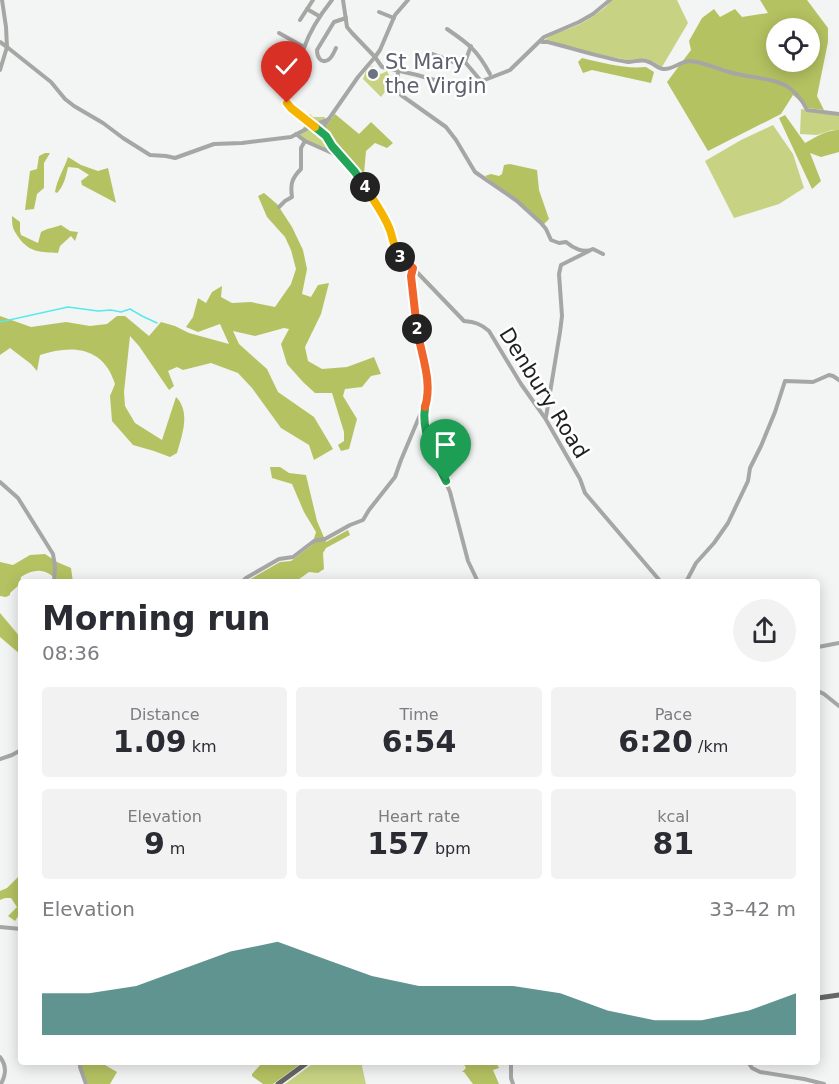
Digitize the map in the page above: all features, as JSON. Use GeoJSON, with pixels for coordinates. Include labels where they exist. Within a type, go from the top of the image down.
{"type":"FeatureCollection","features":[{"type":"Feature","properties":{"kind":"main road"},"geometry":{"type":"LineString","coordinates":[[820,998],[839,995]]}},
{"type":"Feature","properties":{"kind":"main road"},"geometry":{"type":"LineString","coordinates":[[278,1084],[304,1065]]}},
{"type":"Feature","properties":{"kind":"street"},"geometry":{"type":"LineString","coordinates":[[0,70],[7,46],[2,0]]}},
{"type":"Feature","properties":{"kind":"street"},"geometry":{"type":"LineString","coordinates":[[300,20],[313,0]]}},
{"type":"Feature","properties":{"kind":"street"},"geometry":{"type":"LineString","coordinates":[[279,33],[304,47],[319,16],[332,0]]}},
{"type":"Feature","properties":{"kind":"street"},"geometry":{"type":"LineString","coordinates":[[343,0],[347,27],[382,67],[445,83],[482,81],[510,70],[549,34],[586,18],[610,0]]}},
{"type":"Feature","properties":{"kind":"street"},"geometry":{"type":"LineString","coordinates":[[326,136],[324,126],[380,50],[394,18],[408,0]]}},
{"type":"Feature","properties":{"kind":"street"},"geometry":{"type":"LineString","coordinates":[[307,9],[319,16]]}},
{"type":"Feature","properties":{"kind":"street"},"geometry":{"type":"LineString","coordinates":[[379,12],[394,18]]}},
{"type":"Feature","properties":{"kind":"street"},"geometry":{"type":"LineString","coordinates":[[333,50],[329,60],[320,59],[317,55],[317,50],[333,22],[346,18]]}},
{"type":"Feature","properties":{"kind":"street"},"geometry":{"type":"LineString","coordinates":[[447,29],[471,46],[490,74]]}},
{"type":"Feature","properties":{"kind":"street"},"geometry":{"type":"LineString","coordinates":[[0,42],[51,82],[74,106],[150,154],[175,158],[214,144],[284,138],[329,119]]}},
{"type":"Feature","properties":{"kind":"street"},"geometry":{"type":"LineString","coordinates":[[541,42],[628,62],[646,60],[662,69],[689,61],[730,73],[770,79],[790,87],[802,100],[807,110],[839,114]]}},
{"type":"Feature","properties":{"kind":"street"},"geometry":{"type":"LineString","coordinates":[[465,62],[471,46]]}},
{"type":"Feature","properties":{"kind":"street","name":"Denbury Road"},"geometry":{"type":"LineString","coordinates":[[304,47],[285,98],[291,108],[326,136],[355,172],[378,205],[398,254],[464,321],[476,322],[489,331],[521,384],[546,418],[591,503],[658,579]]}},
{"type":"Feature","properties":{"kind":"street"},"geometry":{"type":"LineString","coordinates":[[432,54],[459,64],[465,62]]}},
{"type":"Feature","properties":{"kind":"street"},"geometry":{"type":"LineString","coordinates":[[465,62],[482,81]]}},
{"type":"Feature","properties":{"kind":"street"},"geometry":{"type":"LineString","coordinates":[[398,70],[397,89],[401,95],[446,127],[475,172],[517,201],[541,223],[551,240],[559,243],[566,242],[573,248],[603,254]]}},
{"type":"Feature","properties":{"kind":"street"},"geometry":{"type":"LineString","coordinates":[[296,134],[305,141],[342,158]]}},
{"type":"Feature","properties":{"kind":"street"},"geometry":{"type":"LineString","coordinates":[[279,207],[292,197],[293,177],[301,170],[301,148],[305,141]]}},
{"type":"Feature","properties":{"kind":"street"},"geometry":{"type":"LineString","coordinates":[[546,418],[562,316],[559,274],[561,265],[591,250]]}},
{"type":"Feature","properties":{"kind":"street"},"geometry":{"type":"LineString","coordinates":[[413,268],[411,276],[416,322],[427,377],[428,394],[424,412],[426,432],[430,448],[450,492],[468,561],[477,579]]}},
{"type":"Feature","properties":{"kind":"street"},"geometry":{"type":"LineString","coordinates":[[688,579],[696,563],[728,523],[748,481],[750,468],[761,446],[785,381],[813,382],[829,375],[839,380]]}},
{"type":"Feature","properties":{"kind":"street"},"geometry":{"type":"LineString","coordinates":[[245,579],[279,559],[293,557],[314,541],[325,539],[363,520],[395,477],[420,415],[424,412]]}},
{"type":"Feature","properties":{"kind":"street"},"geometry":{"type":"LineString","coordinates":[[0,482],[18,498],[53,554],[54,579]]}},
{"type":"Feature","properties":{"kind":"street"},"geometry":{"type":"LineString","coordinates":[[820,646],[839,643]]}},
{"type":"Feature","properties":{"kind":"street"},"geometry":{"type":"LineString","coordinates":[[820,692],[839,706]]}},
{"type":"Feature","properties":{"kind":"street"},"geometry":{"type":"LineString","coordinates":[[0,759],[18,752]]}},
{"type":"Feature","properties":{"kind":"street"},"geometry":{"type":"LineString","coordinates":[[0,927],[18,928]]}},
{"type":"Feature","properties":{"kind":"street"},"geometry":{"type":"LineString","coordinates":[[0,1057],[5,1071],[1,1084]]}},
{"type":"Feature","properties":{"kind":"street"},"geometry":{"type":"LineString","coordinates":[[80,1065],[86,1084]]}},
{"type":"Feature","properties":{"kind":"street"},"geometry":{"type":"LineString","coordinates":[[511,1065],[513,1084]]}},
{"type":"Feature","properties":{"kind":"street"},"geometry":{"type":"LineString","coordinates":[[750,1065],[760,1072],[824,1084]]}},
{"type":"Feature","properties":{"kind":"green space"},"geometry":{"type":"Polygon","coordinates":[[[612,0],[677,0],[688,23],[662,67],[647,59],[628,60],[586,52],[549,40],[543,41],[589,19],[612,0]]]}},
{"type":"Feature","properties":{"kind":"green space"},"geometry":{"type":"Polygon","coordinates":[[[760,0],[807,0],[828,28],[828,42],[817,96],[824,110],[808,108],[793,95],[781,114],[708,151],[667,82],[691,50],[689,41],[702,18],[714,9],[720,17],[735,9],[742,17],[768,13],[760,0]]]}},
{"type":"Feature","properties":{"kind":"green space"},"geometry":{"type":"Polygon","coordinates":[[[582,58],[606,64],[646,67],[654,72],[651,83],[592,70],[583,73],[578,62],[582,58]]]}},
{"type":"Feature","properties":{"kind":"green space"},"geometry":{"type":"Polygon","coordinates":[[[372,66],[381,74],[387,71],[390,77],[386,85],[388,88],[381,97],[363,79],[366,71],[372,66]]]}},
{"type":"Feature","properties":{"kind":"green space"},"geometry":{"type":"Polygon","coordinates":[[[801,109],[839,115],[839,130],[817,135],[800,134],[801,109]]]}},
{"type":"Feature","properties":{"kind":"green space"},"geometry":{"type":"Polygon","coordinates":[[[310,114],[313,117],[325,117],[323,133],[338,155],[307,141],[300,135],[308,121],[304,116],[310,114]]]}},
{"type":"Feature","properties":{"kind":"green space"},"geometry":{"type":"Polygon","coordinates":[[[335,114],[359,134],[371,122],[393,143],[387,148],[375,143],[366,151],[364,174],[367,186],[326,132],[325,128],[335,114]]]}},
{"type":"Feature","properties":{"kind":"green space"},"geometry":{"type":"Polygon","coordinates":[[[785,115],[805,143],[817,136],[839,130],[839,152],[821,157],[810,153],[821,181],[812,189],[779,118],[785,115]]]}},
{"type":"Feature","properties":{"kind":"green space"},"geometry":{"type":"Polygon","coordinates":[[[773,125],[793,154],[804,188],[779,204],[734,218],[705,161],[773,125]]]}},
{"type":"Feature","properties":{"kind":"green space"},"geometry":{"type":"Polygon","coordinates":[[[50,153],[44,163],[44,188],[37,194],[34,209],[25,210],[30,171],[37,169],[39,156],[50,153]]]}},
{"type":"Feature","properties":{"kind":"green space"},"geometry":{"type":"Polygon","coordinates":[[[68,157],[98,171],[108,168],[116,203],[82,185],[81,181],[89,175],[78,168],[68,167],[61,187],[57,193],[55,192],[68,157]]]}},
{"type":"Feature","properties":{"kind":"green space"},"geometry":{"type":"Polygon","coordinates":[[[510,164],[537,170],[539,190],[549,219],[544,224],[485,176],[491,174],[499,176],[502,174],[504,165],[510,164]]]}},
{"type":"Feature","properties":{"kind":"green space"},"geometry":{"type":"Polygon","coordinates":[[[264,193],[277,204],[303,250],[307,269],[302,294],[311,297],[318,285],[329,283],[321,314],[305,347],[308,361],[322,369],[347,367],[374,357],[381,374],[371,376],[362,387],[345,389],[343,396],[357,419],[349,449],[341,451],[338,445],[344,441],[344,432],[332,393],[315,393],[287,364],[281,344],[289,329],[284,328],[255,336],[233,331],[239,344],[267,369],[278,392],[314,417],[333,449],[314,460],[309,445],[281,428],[238,373],[211,363],[183,370],[177,367],[168,371],[174,386],[169,390],[130,336],[124,392],[125,406],[135,423],[162,440],[176,397],[181,403],[184,424],[181,439],[177,453],[170,457],[133,445],[112,421],[110,396],[115,384],[103,362],[95,356],[75,350],[40,355],[37,371],[10,348],[0,355],[0,316],[31,327],[66,322],[90,326],[107,324],[117,316],[125,316],[149,336],[161,322],[189,333],[229,344],[220,324],[198,332],[186,327],[193,317],[198,298],[206,303],[212,292],[222,286],[221,297],[232,303],[251,302],[275,307],[291,284],[296,269],[285,237],[267,217],[258,196],[264,193]]]}},
{"type":"Feature","properties":{"kind":"green space"},"geometry":{"type":"Polygon","coordinates":[[[12,216],[20,222],[21,235],[38,243],[41,232],[61,225],[70,231],[78,232],[75,241],[71,236],[60,246],[58,253],[36,251],[27,247],[19,238],[13,228],[12,216]]]}},
{"type":"Feature","properties":{"kind":"green space"},"geometry":{"type":"Polygon","coordinates":[[[270,467],[280,467],[289,473],[306,475],[317,521],[326,542],[348,530],[350,535],[326,548],[323,553],[324,569],[318,573],[309,572],[299,579],[251,579],[280,562],[291,561],[312,545],[316,532],[292,484],[272,478],[270,467]]]}},
{"type":"Feature","properties":{"kind":"green space"},"geometry":{"type":"Polygon","coordinates":[[[45,554],[71,568],[73,579],[56,579],[45,572],[31,572],[18,579],[18,586],[10,595],[0,596],[0,562],[13,565],[30,555],[45,554]]]}},
{"type":"Feature","properties":{"kind":"green space"},"geometry":{"type":"Polygon","coordinates":[[[0,613],[18,634],[18,652],[0,637],[0,613]]]}},
{"type":"Feature","properties":{"kind":"green space"},"geometry":{"type":"Polygon","coordinates":[[[18,877],[18,916],[15,921],[8,916],[17,907],[11,898],[0,900],[0,891],[7,888],[18,877]]]}},
{"type":"Feature","properties":{"kind":"green space"},"geometry":{"type":"Polygon","coordinates":[[[82,1065],[105,1065],[117,1072],[110,1084],[88,1084],[82,1065]]]}},
{"type":"Feature","properties":{"kind":"green space"},"geometry":{"type":"Polygon","coordinates":[[[260,1065],[299,1065],[273,1084],[263,1084],[252,1074],[260,1065]]]}},
{"type":"Feature","properties":{"kind":"green space"},"geometry":{"type":"Polygon","coordinates":[[[311,1065],[362,1065],[366,1084],[285,1084],[311,1065]]]}},
{"type":"Feature","properties":{"kind":"green space"},"geometry":{"type":"Polygon","coordinates":[[[464,1065],[498,1065],[499,1068],[493,1070],[499,1084],[473,1084],[462,1072],[466,1068],[464,1065]]]}},
{"type":"Feature","properties":{"kind":"waterway"},"geometry":{"type":"LineString","coordinates":[[0,322],[68,307],[121,312],[130,309],[157,323]]}},
{"type":"Feature","properties":{"kind":"place","name":"St Mary the Virgin"},"geometry":{"type":"Point","coordinates":[373,74]}},
{"type":"Feature","properties":{"kind":"route"},"geometry":{"type":"LineString","coordinates":[[287,103],[326,136],[355,172],[378,205],[390,230],[396,251],[413,268],[411,276],[416,322],[427,377],[428,397],[424,408],[426,432],[430,448],[446,481]]}}]}
